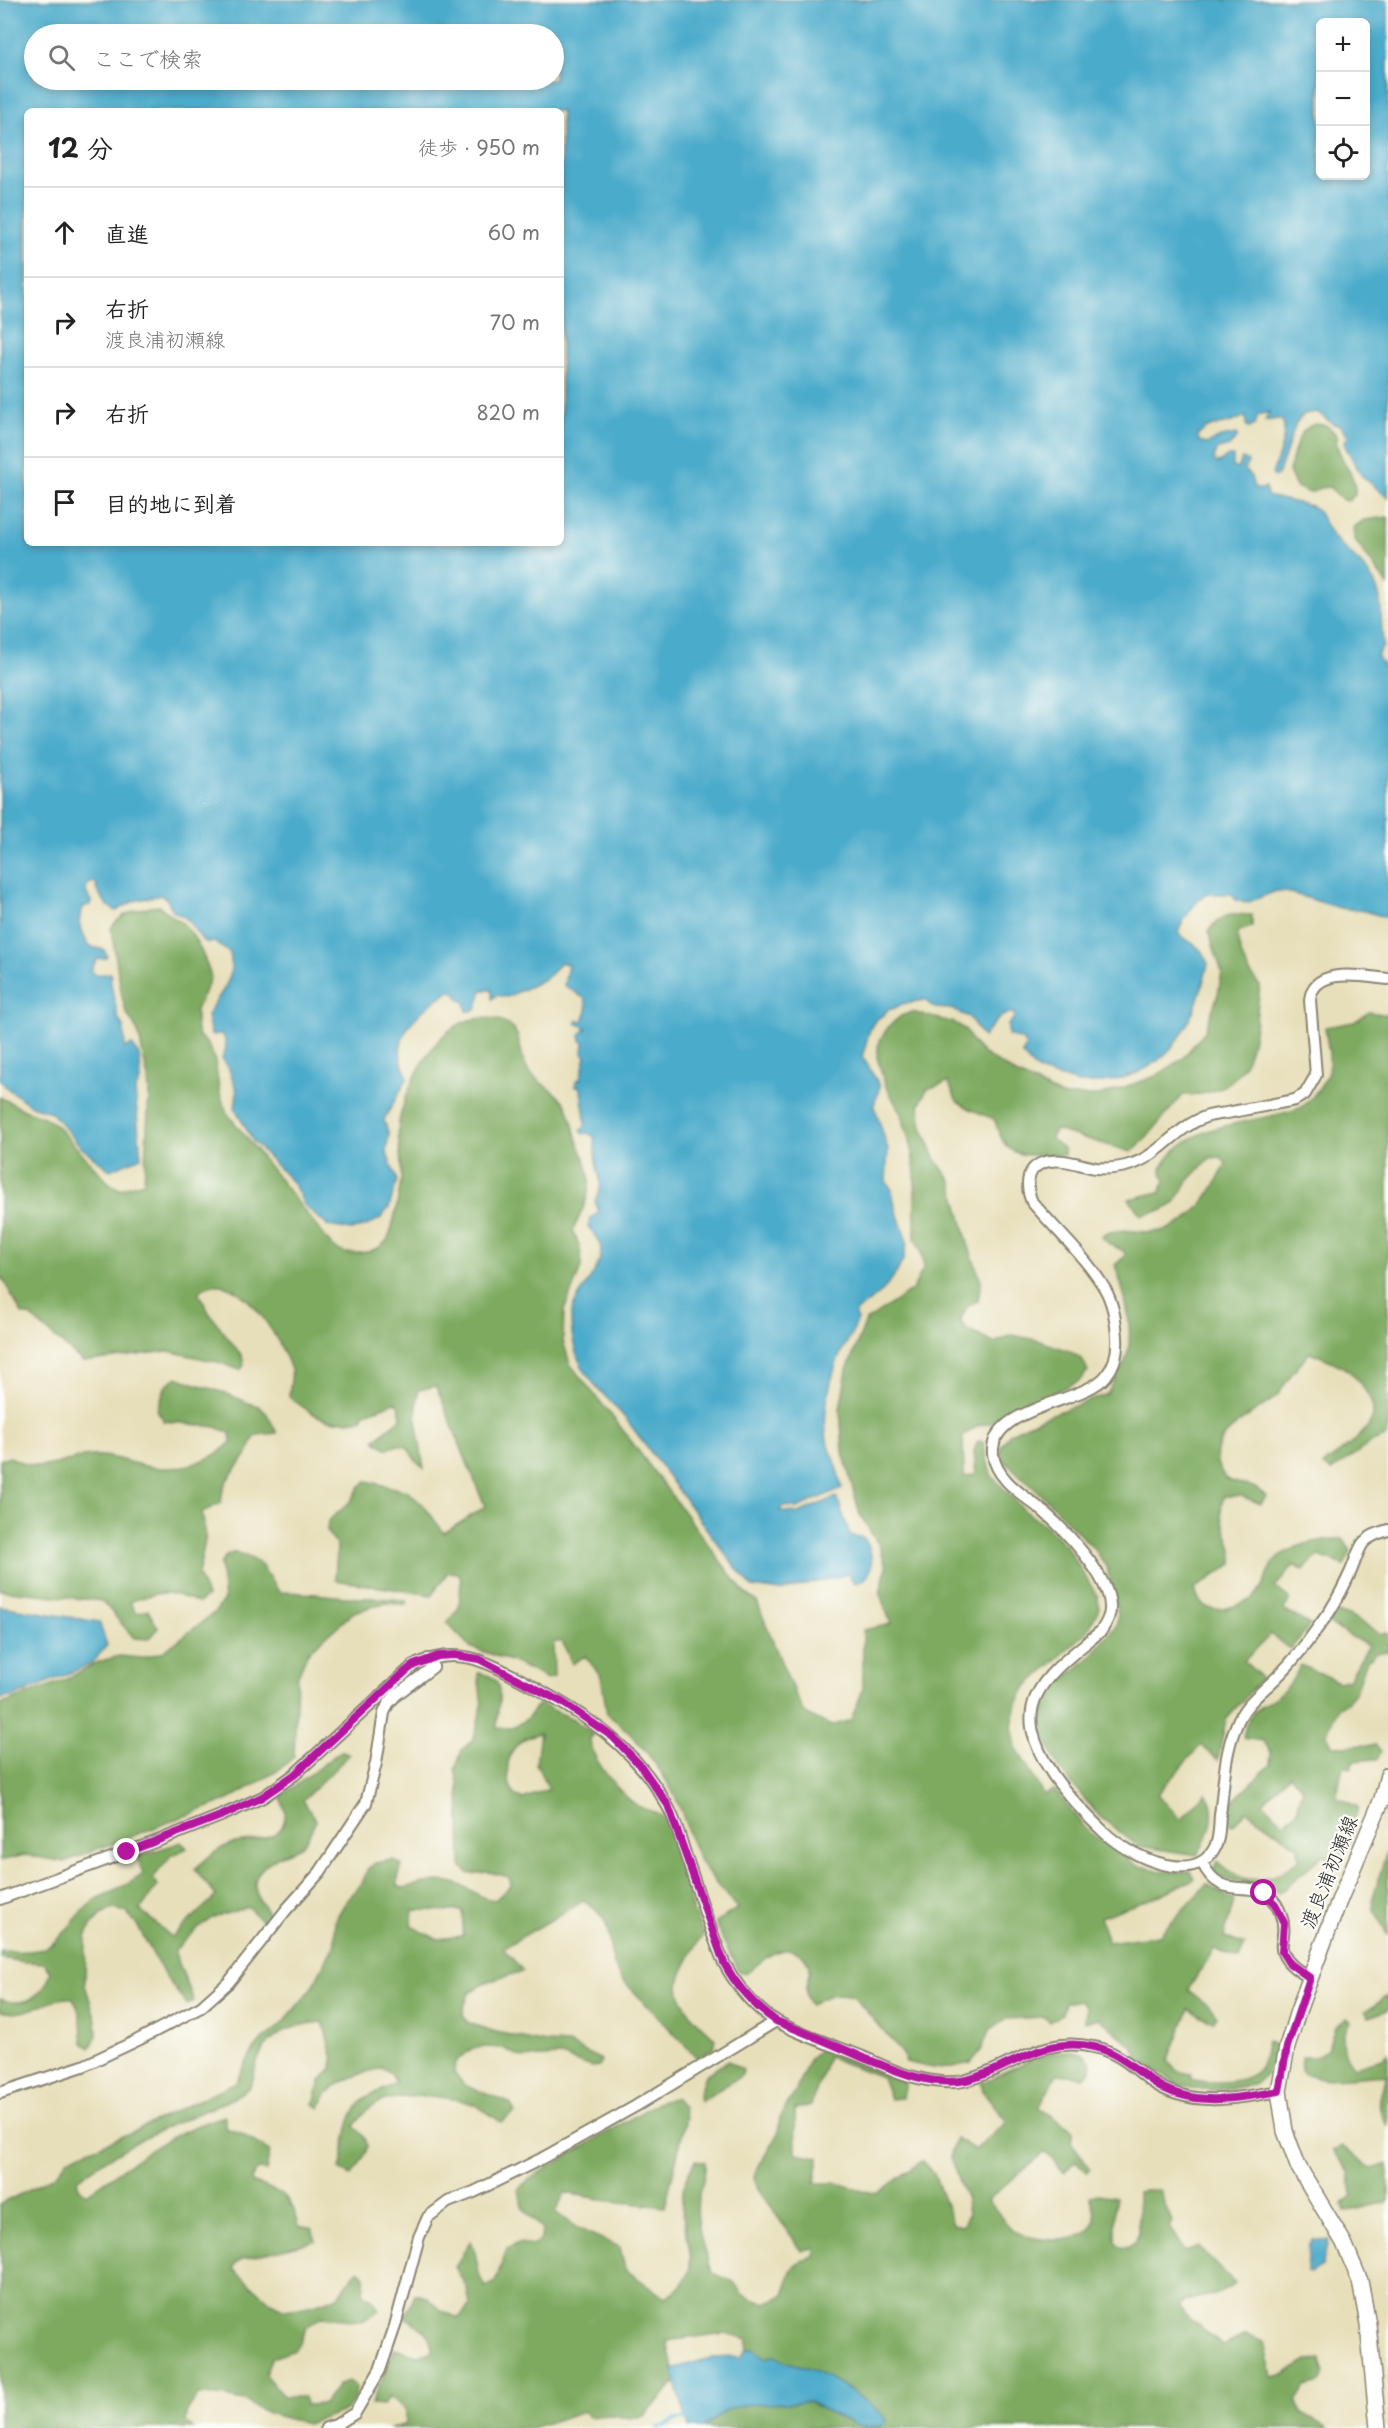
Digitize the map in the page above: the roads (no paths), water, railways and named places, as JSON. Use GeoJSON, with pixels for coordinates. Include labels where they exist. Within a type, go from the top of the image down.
{"type":"FeatureCollection","features":[{"type":"Feature","properties":{"kind":"main road","name":"渡良浦初瀬線"},"geometry":{"type":"LineString","coordinates":[[1378,2428],[1368,2324],[1360,2281],[1344,2243],[1298,2166],[1285,2131],[1279,2091],[1287,2047],[1310,1978],[1382,1798],[1388,1775]]}},
{"type":"Feature","properties":{"kind":"street"},"geometry":{"type":"LineString","coordinates":[[1388,979],[1336,976],[1323,979],[1315,986],[1310,1000],[1316,1075],[1305,1094],[1294,1100],[1204,1117],[1190,1125],[1152,1155],[1132,1164],[1113,1168],[1097,1168],[1068,1161],[1053,1161],[1041,1163],[1034,1168],[1027,1180],[1027,1191],[1032,1202],[1084,1261],[1106,1290],[1117,1327],[1118,1349],[1112,1367],[1100,1382],[1032,1410],[999,1432],[993,1444],[996,1467],[1007,1481],[1045,1513],[1083,1553],[1102,1582],[1110,1600],[1109,1616],[1101,1631],[1043,1682],[1032,1706],[1034,1734],[1042,1757],[1054,1776],[1105,1833],[1144,1858],[1183,1867],[1202,1862],[1216,1846],[1230,1742],[1243,1711],[1299,1653],[1331,1608],[1346,1582],[1362,1543],[1372,1535],[1388,1530]]}},
{"type":"Feature","properties":{"kind":"street"},"geometry":{"type":"LineString","coordinates":[[0,1899],[160,1840],[262,1797],[294,1775],[406,1671],[428,1659],[455,1655],[479,1659],[585,1716],[628,1751],[668,1805],[724,1963],[749,1999],[776,2021],[889,2069],[926,2079],[961,2081],[983,2075],[1030,2052],[1066,2044],[1094,2047],[1111,2053],[1124,2059],[1163,2088],[1196,2099],[1248,2097],[1279,2091]]}},
{"type":"Feature","properties":{"kind":"street"},"geometry":{"type":"LineString","coordinates":[[0,2092],[83,2066],[129,2044],[191,2013],[229,1982],[286,1910],[320,1872],[366,1803],[376,1763],[384,1713],[396,1695],[433,1667],[428,1659]]}},
{"type":"Feature","properties":{"kind":"street"},"geometry":{"type":"LineString","coordinates":[[1202,1862],[1206,1871],[1227,1887],[1264,1893],[1270,1897],[1284,1923],[1282,1952],[1289,1963],[1310,1978]]}},
{"type":"Feature","properties":{"kind":"street"},"geometry":{"type":"LineString","coordinates":[[326,2428],[336,2425],[355,2413],[380,2370],[395,2326],[419,2236],[428,2217],[448,2202],[474,2192],[539,2160],[636,2106],[776,2021]]}},
{"type":"Feature","properties":{"kind":"water"},"geometry":{"type":"Polygon","coordinates":[[[0,0],[1388,0],[1388,498],[1361,475],[1344,444],[1348,435],[1340,425],[1333,424],[1317,412],[1304,414],[1296,423],[1278,475],[1275,477],[1272,474],[1281,448],[1284,427],[1283,421],[1277,419],[1265,421],[1269,412],[1258,415],[1255,425],[1249,428],[1246,425],[1246,417],[1244,417],[1211,426],[1198,435],[1199,441],[1206,444],[1221,437],[1236,434],[1238,437],[1229,446],[1218,449],[1214,457],[1215,462],[1219,463],[1228,456],[1233,456],[1233,467],[1238,469],[1242,459],[1248,461],[1245,471],[1250,474],[1254,487],[1260,490],[1266,487],[1267,496],[1311,506],[1319,513],[1332,536],[1362,565],[1374,581],[1380,597],[1383,646],[1377,655],[1384,667],[1388,669],[1388,918],[1276,891],[1246,903],[1236,900],[1232,894],[1205,894],[1189,912],[1178,933],[1202,951],[1208,964],[1203,985],[1188,1024],[1165,1055],[1149,1067],[1109,1081],[1078,1083],[1047,1074],[1033,1067],[1022,1054],[1026,1046],[1022,1040],[1008,1035],[1008,1025],[1014,1018],[1014,1013],[1000,1018],[983,1037],[969,1017],[951,1009],[935,1008],[924,1000],[902,1004],[887,1010],[874,1022],[862,1056],[880,1086],[874,1105],[888,1149],[886,1181],[892,1190],[907,1242],[904,1258],[882,1292],[857,1311],[855,1326],[839,1356],[831,1380],[826,1410],[826,1430],[842,1488],[797,1508],[783,1506],[780,1511],[798,1513],[837,1497],[850,1535],[864,1538],[870,1550],[870,1572],[866,1577],[861,1581],[853,1582],[848,1574],[781,1591],[752,1587],[625,1418],[594,1384],[581,1365],[573,1341],[571,1316],[577,1299],[599,1262],[601,1253],[600,1245],[588,1226],[591,1218],[599,1212],[595,1201],[600,1190],[600,1182],[594,1137],[588,1133],[583,1134],[581,1130],[585,1127],[585,1122],[581,1087],[575,1086],[576,1081],[580,1079],[586,1057],[583,1054],[584,1042],[581,1041],[580,1035],[587,1028],[576,1023],[577,1020],[583,1021],[587,1011],[585,999],[564,985],[568,965],[561,962],[548,977],[507,997],[497,995],[492,999],[492,990],[482,990],[476,1010],[467,1011],[465,1002],[459,999],[456,992],[449,991],[416,1017],[408,1027],[400,1050],[408,1077],[384,1120],[389,1135],[386,1151],[397,1180],[389,1208],[380,1219],[366,1226],[351,1230],[328,1226],[305,1206],[293,1183],[253,1141],[235,1109],[237,1091],[228,1067],[222,1059],[226,1049],[224,1036],[211,1035],[207,1016],[229,980],[230,953],[214,942],[208,943],[202,940],[186,918],[173,911],[166,898],[160,895],[134,901],[116,911],[107,905],[96,889],[97,884],[93,882],[87,885],[86,892],[91,901],[90,905],[83,907],[79,922],[88,946],[104,950],[107,955],[106,958],[97,959],[91,970],[96,975],[110,973],[112,976],[110,979],[118,1018],[124,1028],[125,1048],[132,1045],[139,1055],[141,1078],[135,1091],[141,1157],[110,1170],[82,1148],[51,1112],[33,1107],[0,1080],[0,0]]]}},
{"type":"Feature","properties":{"kind":"water"},"geometry":{"type":"Polygon","coordinates":[[[0,1606],[99,1622],[107,1645],[92,1663],[15,1696],[0,1699],[0,1606]]]}},
{"type":"Feature","properties":{"kind":"water"},"geometry":{"type":"Polygon","coordinates":[[[1313,2239],[1328,2240],[1322,2266],[1310,2273],[1307,2272],[1309,2245],[1313,2239]]]}},
{"type":"Feature","properties":{"kind":"water"},"geometry":{"type":"Polygon","coordinates":[[[747,2349],[753,2349],[766,2358],[775,2356],[782,2361],[806,2367],[824,2375],[873,2407],[886,2421],[881,2426],[860,2426],[809,2402],[742,2405],[727,2410],[703,2428],[689,2428],[672,2369],[710,2358],[741,2357],[747,2349]]]}},
{"type":"Feature","properties":{"kind":"waterway"},"geometry":{"type":"LineString","coordinates":[[658,2428],[676,2420],[686,2419]]}}]}
